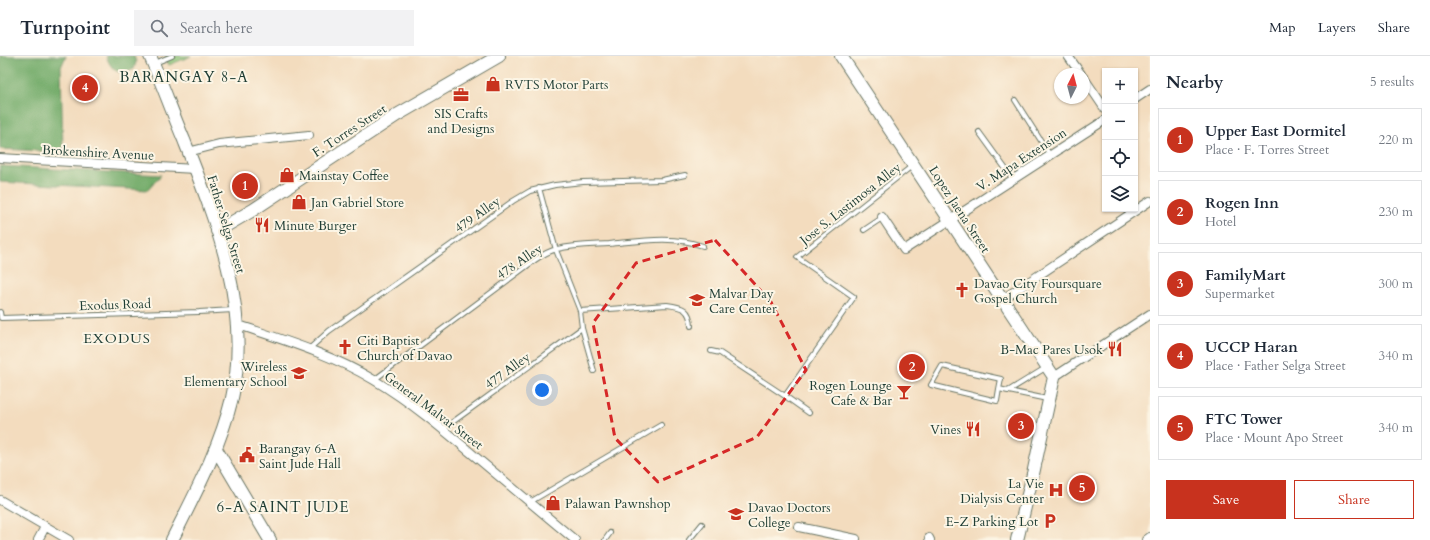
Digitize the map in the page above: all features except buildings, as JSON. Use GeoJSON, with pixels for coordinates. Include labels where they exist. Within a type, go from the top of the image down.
{"type":"FeatureCollection","features":[{"type":"Feature","properties":{"kind":"main road","name":"F. Torres Street"},"geometry":{"type":"LineString","coordinates":[[217,231],[397,115],[499,56]]}},
{"type":"Feature","properties":{"kind":"main road","name":"Lopez Jaena Street"},"geometry":{"type":"LineString","coordinates":[[842,56],[1054,377]]}},
{"type":"Feature","properties":{"kind":"main road","name":"Father Selga Street"},"geometry":{"type":"LineString","coordinates":[[151,60],[195,169],[224,253],[235,309],[238,351],[232,397],[223,431],[216,449],[172,540]]}},
{"type":"Feature","properties":{"kind":"main road"},"geometry":{"type":"LineString","coordinates":[[1017,540],[1034,474],[1054,377]]}},
{"type":"Feature","properties":{"kind":"main road"},"geometry":{"type":"LineString","coordinates":[[216,449],[270,540]]}},
{"type":"Feature","properties":{"kind":"street"},"geometry":{"type":"LineString","coordinates":[[1068,56],[1077,68]]}},
{"type":"Feature","properties":{"kind":"street"},"geometry":{"type":"LineString","coordinates":[[1090,87],[1102,105]]}},
{"type":"Feature","properties":{"kind":"street"},"geometry":{"type":"LineString","coordinates":[[1138,97],[1150,89]]}},
{"type":"Feature","properties":{"kind":"street","name":"V. Mapa Extension"},"geometry":{"type":"LineString","coordinates":[[882,217],[904,250],[1102,122]]}},
{"type":"Feature","properties":{"kind":"street"},"geometry":{"type":"LineString","coordinates":[[188,152],[219,144],[310,135]]}},
{"type":"Feature","properties":{"kind":"street","name":"Brokenshire Avenue"},"geometry":{"type":"LineString","coordinates":[[0,158],[195,169]]}},
{"type":"Feature","properties":{"kind":"street"},"geometry":{"type":"LineString","coordinates":[[1003,299],[1150,201]]}},
{"type":"Feature","properties":{"kind":"street"},"geometry":{"type":"LineString","coordinates":[[1054,377],[1150,314]]}},
{"type":"Feature","properties":{"kind":"street","name":"General Malvar Street"},"geometry":{"type":"LineString","coordinates":[[236,324],[309,349],[344,363],[374,380],[443,429],[575,540]]}},
{"type":"Feature","properties":{"kind":"street"},"geometry":{"type":"LineString","coordinates":[[0,500],[69,540]]}},
{"type":"Feature","properties":{"kind":"street"},"geometry":{"type":"LineString","coordinates":[[38,540],[45,527]]}},
{"type":"Feature","properties":{"kind":"street"},"geometry":{"type":"LineString","coordinates":[[799,527],[856,540]]}},
{"type":"Feature","properties":{"kind":"street"},"geometry":{"type":"LineString","coordinates":[[1146,540],[1150,537]]}},
{"type":"Feature","properties":{"kind":"lane"},"geometry":{"type":"LineString","coordinates":[[151,60],[172,56]]}},
{"type":"Feature","properties":{"kind":"lane"},"geometry":{"type":"LineString","coordinates":[[1015,100],[1050,155]]}},
{"type":"Feature","properties":{"kind":"lane"},"geometry":{"type":"LineString","coordinates":[[979,132],[1012,179]]}},
{"type":"Feature","properties":{"kind":"lane","name":"Jose S. Lastimosa Alley"},"geometry":{"type":"LineString","coordinates":[[785,396],[854,297],[797,257],[914,165]]}},
{"type":"Feature","properties":{"kind":"lane","name":"479 Alley"},"geometry":{"type":"LineString","coordinates":[[309,349],[329,331],[513,201],[530,191],[554,185],[583,182],[662,180],[685,175]]}},
{"type":"Feature","properties":{"kind":"lane"},"geometry":{"type":"LineString","coordinates":[[539,188],[556,250],[580,311],[582,328],[594,372]]}},
{"type":"Feature","properties":{"kind":"lane"},"geometry":{"type":"LineString","coordinates":[[864,230],[882,217]]}},
{"type":"Feature","properties":{"kind":"lane","name":"478 Alley"},"geometry":{"type":"LineString","coordinates":[[374,380],[535,260],[556,250],[573,246],[659,240],[679,240],[693,242],[703,246]]}},
{"type":"Feature","properties":{"kind":"lane"},"geometry":{"type":"LineString","coordinates":[[580,311],[667,305],[677,306],[688,312],[691,326]]}},
{"type":"Feature","properties":{"kind":"lane","name":"Exodus Road"},"geometry":{"type":"LineString","coordinates":[[0,312],[2,318],[200,312],[235,309]]}},
{"type":"Feature","properties":{"kind":"lane","name":"477 Alley"},"geometry":{"type":"LineString","coordinates":[[443,429],[582,328]]}},
{"type":"Feature","properties":{"kind":"lane"},"geometry":{"type":"LineString","coordinates":[[711,351],[720,353],[809,413]]}},
{"type":"Feature","properties":{"kind":"lane"},"geometry":{"type":"LineString","coordinates":[[942,366],[1001,379],[1000,389],[997,401],[931,385],[942,366]]}},
{"type":"Feature","properties":{"kind":"lane"},"geometry":{"type":"LineString","coordinates":[[1008,390],[1047,367]]}},
{"type":"Feature","properties":{"kind":"lane"},"geometry":{"type":"LineString","coordinates":[[1000,389],[1049,400]]}},
{"type":"Feature","properties":{"kind":"lane"},"geometry":{"type":"LineString","coordinates":[[530,503],[660,425]]}},
{"type":"Feature","properties":{"kind":"lane"},"geometry":{"type":"LineString","coordinates":[[689,540],[702,524]]}},
{"type":"Feature","properties":{"kind":"lane"},"geometry":{"type":"LineString","coordinates":[[605,540],[610,533]]}},
{"type":"Feature","properties":{"kind":"highlighted area"},"geometry":{"type":"Polygon","coordinates":[[[715,240],[771,302],[806,370],[757,437],[658,482],[615,438],[593,323],[636,263],[715,240]]]}},
{"type":"Feature","properties":{"kind":"green space"},"geometry":{"type":"Polygon","coordinates":[[[0,56],[66,56],[61,67],[63,152],[0,149],[0,56]]]}},
{"type":"Feature","properties":{"kind":"green space"},"geometry":{"type":"Polygon","coordinates":[[[106,56],[134,56],[136,62],[134,69],[124,72],[116,71],[113,69],[106,56]]]}},
{"type":"Feature","properties":{"kind":"green space"},"geometry":{"type":"Polygon","coordinates":[[[165,56],[191,56],[169,65],[165,56]]]}},
{"type":"Feature","properties":{"kind":"green space"},"geometry":{"type":"Polygon","coordinates":[[[0,166],[161,175],[148,190],[0,182],[0,166]]]}},
{"type":"Feature","properties":{"kind":"place","name":"RVTS Motor Parts"},"geometry":{"type":"Point","coordinates":[493,84]}},
{"type":"Feature","properties":{"kind":"place","name":"UCCP Haran"},"geometry":{"type":"Point","coordinates":[85,88]}},
{"type":"Feature","properties":{"kind":"place","name":"SIS Crafts and Designs"},"geometry":{"type":"Point","coordinates":[461,95]}},
{"type":"Feature","properties":{"kind":"place","name":"Mainstay Coffee"},"geometry":{"type":"Point","coordinates":[287,175]}},
{"type":"Feature","properties":{"kind":"place","name":"Upper East Dormitel"},"geometry":{"type":"Point","coordinates":[245,186]}},
{"type":"Feature","properties":{"kind":"place","name":"Jan Gabriel Store"},"geometry":{"type":"Point","coordinates":[299,202]}},
{"type":"Feature","properties":{"kind":"place","name":"Minute Burger"},"geometry":{"type":"Point","coordinates":[262,225]}},
{"type":"Feature","properties":{"kind":"place","name":"Davao City Foursquare Gospel Church"},"geometry":{"type":"Point","coordinates":[962,290]}},
{"type":"Feature","properties":{"kind":"place","name":"Malvar Day Care Center"},"geometry":{"type":"Point","coordinates":[697,300]}},
{"type":"Feature","properties":{"kind":"place","name":"Citi Baptist Church of Davao"},"geometry":{"type":"Point","coordinates":[345,347]}},
{"type":"Feature","properties":{"kind":"place","name":"B-Mac Pares Usok"},"geometry":{"type":"Point","coordinates":[1115,349]}},
{"type":"Feature","properties":{"kind":"place","name":"Rogen Inn"},"geometry":{"type":"Point","coordinates":[912,367]}},
{"type":"Feature","properties":{"kind":"place","name":"Wireless Elementary School"},"geometry":{"type":"Point","coordinates":[299,373]}},
{"type":"Feature","properties":{"kind":"place","name":"Rogen Lounge Cafe & Bar"},"geometry":{"type":"Point","coordinates":[904,392]}},
{"type":"Feature","properties":{"kind":"place","name":"FamilyMart"},"geometry":{"type":"Point","coordinates":[1021,426]}},
{"type":"Feature","properties":{"kind":"place","name":"Vines"},"geometry":{"type":"Point","coordinates":[973,429]}},
{"type":"Feature","properties":{"kind":"place","name":"Barangay 6-A Saint Jude Hall"},"geometry":{"type":"Point","coordinates":[247,455]}},
{"type":"Feature","properties":{"kind":"place","name":"FTC Tower"},"geometry":{"type":"Point","coordinates":[1082,488]}},
{"type":"Feature","properties":{"kind":"place","name":"La Vie Dialysis Center"},"geometry":{"type":"Point","coordinates":[1056,490]}},
{"type":"Feature","properties":{"kind":"place","name":"Palawan Pawnshop"},"geometry":{"type":"Point","coordinates":[553,503]}},
{"type":"Feature","properties":{"kind":"place","name":"Davao Doctors College"},"geometry":{"type":"Point","coordinates":[736,514]}},
{"type":"Feature","properties":{"kind":"place","name":"E-Z Parking Lot"},"geometry":{"type":"Point","coordinates":[1050,521]}},
{"type":"Feature","properties":{"kind":"district","name":"BARANGAY 8-A"},"geometry":{"type":"Point","coordinates":[184,77]}},
{"type":"Feature","properties":{"kind":"district","name":"EXODUS"},"geometry":{"type":"Point","coordinates":[117,338]}},
{"type":"Feature","properties":{"kind":"district","name":"6-A SAINT JUDE"},"geometry":{"type":"Point","coordinates":[283,507]}}]}
